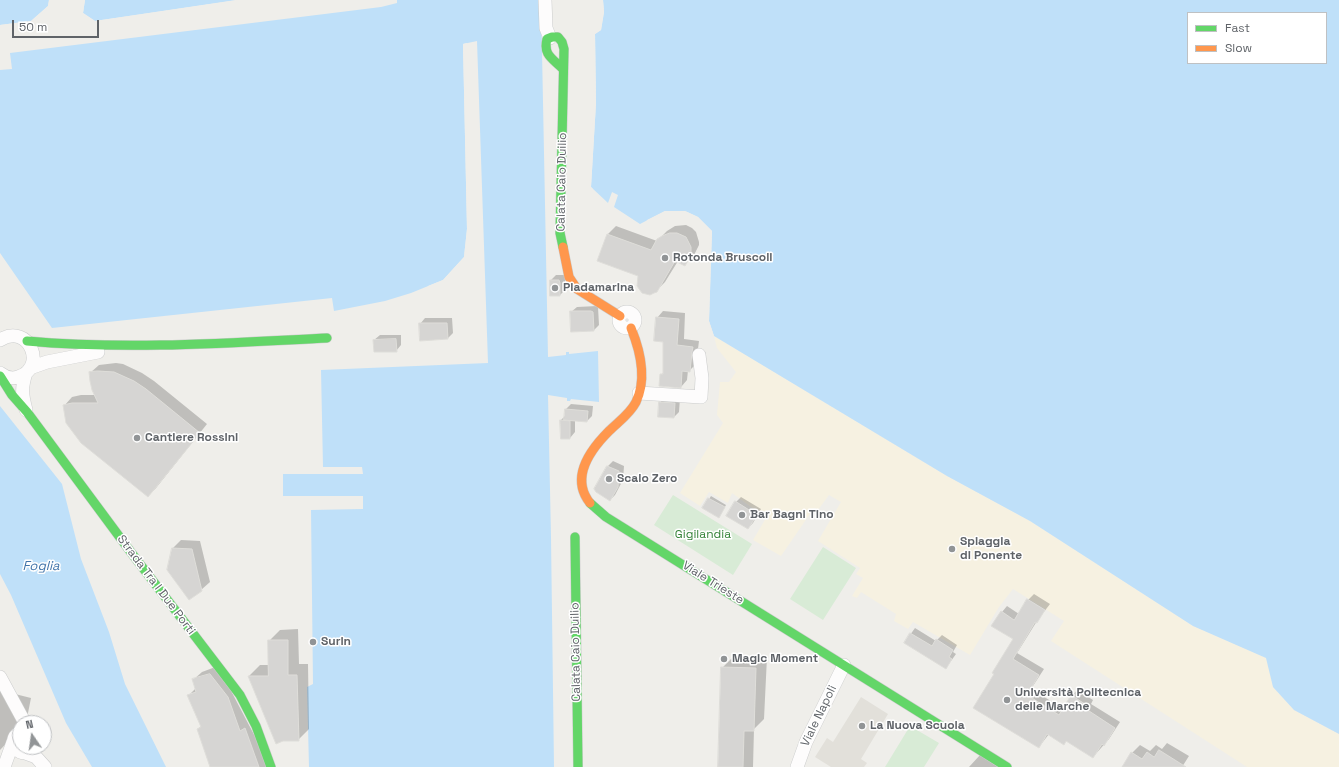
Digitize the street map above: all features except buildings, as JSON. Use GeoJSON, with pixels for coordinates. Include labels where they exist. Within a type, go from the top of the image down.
{"type":"FeatureCollection","features":[{"type":"Feature","properties":{"kind":"street"},"geometry":{"type":"LineString","coordinates":[[545,0],[546,28],[550,38],[546,43],[546,52],[563,69]]}},
{"type":"Feature","properties":{"kind":"street","name":"Calata Caio Duilio"},"geometry":{"type":"LineString","coordinates":[[550,38],[558,37],[562,40],[564,46],[560,233],[569,277],[577,289],[620,316]]}},
{"type":"Feature","properties":{"kind":"street","name":"Viale Trieste"},"geometry":{"type":"LineString","coordinates":[[620,316],[627,312],[633,314],[636,321],[631,328],[636,339],[641,360],[639,393],[635,403],[629,411],[595,446],[586,462],[582,477],[582,487],[585,498],[593,507],[606,517],[1008,767]]}},
{"type":"Feature","properties":{"kind":"street","name":"Strada Tra I Due Porti"},"geometry":{"type":"LineString","coordinates":[[0,340],[10,336],[16,336],[26,341],[47,344],[127,348],[327,338]]}},
{"type":"Feature","properties":{"kind":"street","name":"Strada Tra I Due Porti"},"geometry":{"type":"LineString","coordinates":[[26,341],[30,346],[34,357],[22,387],[22,397],[26,412]]}},
{"type":"Feature","properties":{"kind":"street","name":"Strada Tra I Due Porti"},"geometry":{"type":"LineString","coordinates":[[0,374],[15,378],[28,370],[47,362],[127,348]]}},
{"type":"Feature","properties":{"kind":"street"},"geometry":{"type":"LineString","coordinates":[[639,393],[701,397],[702,378],[699,355]]}},
{"type":"Feature","properties":{"kind":"street","name":"Strada Tra I Due Porti"},"geometry":{"type":"LineString","coordinates":[[0,374],[5,386],[17,403],[26,412],[240,695],[256,726],[271,767]]}},
{"type":"Feature","properties":{"kind":"street","name":"Calata Caio Duilio"},"geometry":{"type":"LineString","coordinates":[[575,537],[578,767]]}},
{"type":"Feature","properties":{"kind":"street","name":"Viale Napoli"},"geometry":{"type":"LineString","coordinates":[[797,767],[806,742],[844,665]]}},
{"type":"Feature","properties":{"kind":"street"},"geometry":{"type":"LineString","coordinates":[[0,677],[16,709],[17,715]]}},
{"type":"Feature","properties":{"kind":"street"},"geometry":{"type":"LineString","coordinates":[[5,765],[12,755]]}},
{"type":"Feature","properties":{"kind":"street"},"geometry":{"type":"LineString","coordinates":[[34,755],[46,767]]}},
{"type":"Feature","properties":{"kind":"street"},"geometry":{"type":"LineString","coordinates":[[41,755],[46,767]]}},
{"type":"Feature","properties":{"kind":"shaded area","name":"La Nuova Scuola"},"geometry":{"type":"Polygon","coordinates":[[[861,697],[888,714],[861,759],[867,763],[864,767],[831,767],[815,757],[827,738],[833,742],[861,697]]]}},
{"type":"Feature","properties":{"kind":"green space","name":"Gigilandia"},"geometry":{"type":"Polygon","coordinates":[[[673,495],[752,544],[733,575],[654,525],[673,495]]]}},
{"type":"Feature","properties":{"kind":"green space"},"geometry":{"type":"Polygon","coordinates":[[[823,547],[856,568],[823,620],[790,599],[823,547]]]}},
{"type":"Feature","properties":{"kind":"green space"},"geometry":{"type":"Polygon","coordinates":[[[910,726],[939,743],[924,767],[885,767],[910,726]]]}},
{"type":"Feature","properties":{"kind":"sand","name":"Spiaggia di Ponente"},"geometry":{"type":"Polygon","coordinates":[[[714,336],[947,476],[1030,521],[1193,626],[1267,658],[1273,687],[1294,710],[1339,734],[1339,767],[1247,767],[1051,641],[1064,621],[1013,589],[999,607],[970,655],[913,622],[908,629],[894,621],[896,614],[861,592],[857,598],[852,596],[863,578],[856,574],[860,568],[818,541],[841,502],[829,495],[818,510],[814,508],[781,556],[753,540],[766,518],[732,493],[728,503],[709,492],[700,506],[680,493],[723,423],[717,415],[720,382],[729,382],[736,372],[717,348],[714,336]]]}},
{"type":"Feature","properties":{"kind":"water"},"geometry":{"type":"Polygon","coordinates":[[[0,0],[49,0],[48,6],[31,21],[0,25],[0,0]]]}},
{"type":"Feature","properties":{"kind":"water"},"geometry":{"type":"Polygon","coordinates":[[[85,0],[236,0],[95,21],[83,13],[85,0]]]}},
{"type":"Feature","properties":{"kind":"water"},"geometry":{"type":"Polygon","coordinates":[[[397,0],[541,0],[548,357],[566,355],[566,352],[569,352],[569,354],[598,351],[599,402],[571,399],[570,401],[567,401],[567,398],[548,395],[554,767],[309,767],[307,687],[313,684],[311,510],[363,509],[363,496],[283,496],[283,474],[363,474],[362,467],[323,467],[321,370],[488,363],[477,41],[463,44],[467,229],[464,257],[443,280],[411,293],[385,301],[334,311],[332,298],[52,328],[0,253],[0,70],[12,69],[10,53],[381,7],[397,3],[397,0]]]}},
{"type":"Feature","properties":{"kind":"water"},"geometry":{"type":"Polygon","coordinates":[[[603,0],[1339,0],[1339,734],[1294,710],[1273,687],[1266,658],[1193,626],[1030,521],[947,476],[714,336],[709,321],[712,231],[698,217],[685,211],[665,211],[640,224],[614,207],[618,195],[612,192],[608,203],[591,187],[596,103],[595,34],[601,30],[604,12],[603,0]]]}},
{"type":"Feature","properties":{"kind":"water","name":"Foglia"},"geometry":{"type":"Polygon","coordinates":[[[0,406],[62,484],[81,559],[109,632],[125,684],[166,767],[92,767],[66,723],[11,595],[0,574],[0,406]]]}},
{"type":"Feature","properties":{"kind":"pier"},"geometry":{"type":"Polygon","coordinates":[[[49,0],[51,0],[50,7],[32,23],[0,27],[0,25],[31,21],[48,6],[49,0]]]}},
{"type":"Feature","properties":{"kind":"pier"},"geometry":{"type":"Polygon","coordinates":[[[83,0],[85,0],[83,13],[95,21],[238,0],[236,2],[95,23],[81,14],[83,0]]]}},
{"type":"Feature","properties":{"kind":"pier"},"geometry":{"type":"Polygon","coordinates":[[[601,0],[603,0],[604,12],[601,30],[595,34],[596,103],[591,187],[593,192],[589,187],[594,103],[593,34],[599,29],[602,12],[601,0]]]}},
{"type":"Feature","properties":{"kind":"pier"},"geometry":{"type":"Polygon","coordinates":[[[467,43],[467,45],[465,45],[469,229],[466,257],[444,282],[427,289],[428,286],[443,280],[464,257],[467,229],[463,44],[467,43]]]}},
{"type":"Feature","properties":{"kind":"pier"},"geometry":{"type":"Polygon","coordinates":[[[665,211],[685,211],[698,217],[712,231],[709,321],[715,339],[712,337],[707,321],[710,232],[697,219],[685,213],[666,213],[646,223],[647,220],[665,211]]]}},
{"type":"Feature","properties":{"kind":"traffic: fast"},"geometry":{"type":"LineString","coordinates":[[563,69],[547,53],[547,39],[558,37],[562,42],[564,49],[560,233],[563,247]]}},
{"type":"Feature","properties":{"kind":"traffic: fast"},"geometry":{"type":"LineString","coordinates":[[27,341],[64,344],[177,345],[327,338]]}},
{"type":"Feature","properties":{"kind":"traffic: fast"},"geometry":{"type":"LineString","coordinates":[[0,376],[12,395],[27,412],[130,551],[240,695],[256,726],[271,767]]}},
{"type":"Feature","properties":{"kind":"traffic: fast"},"geometry":{"type":"LineString","coordinates":[[590,503],[606,517],[1007,767]]}},
{"type":"Feature","properties":{"kind":"traffic: fast"},"geometry":{"type":"LineString","coordinates":[[575,537],[578,767]]}},
{"type":"Feature","properties":{"kind":"traffic: slow"},"geometry":{"type":"LineString","coordinates":[[563,247],[569,277],[577,289],[620,316]]}},
{"type":"Feature","properties":{"kind":"traffic: slow"},"geometry":{"type":"LineString","coordinates":[[590,503],[584,494],[582,484],[582,474],[589,456],[609,431],[631,410],[639,393],[642,374],[641,365],[631,328]]}},
{"type":"Feature","properties":{"kind":"place","name":"Rotonda Bruscoli"},"geometry":{"type":"Point","coordinates":[665,258]}},
{"type":"Feature","properties":{"kind":"place","name":"Piadamarina"},"geometry":{"type":"Point","coordinates":[555,288]}},
{"type":"Feature","properties":{"kind":"place","name":"Cantiere Rossini"},"geometry":{"type":"Point","coordinates":[137,438]}},
{"type":"Feature","properties":{"kind":"place","name":"Scalo Zero"},"geometry":{"type":"Point","coordinates":[609,479]}},
{"type":"Feature","properties":{"kind":"place","name":"Bar Bagni Tino"},"geometry":{"type":"Point","coordinates":[742,515]}},
{"type":"Feature","properties":{"kind":"place","name":"Spiaggia di Ponente"},"geometry":{"type":"Point","coordinates":[952,549]}},
{"type":"Feature","properties":{"kind":"place","name":"Surin"},"geometry":{"type":"Point","coordinates":[313,642]}},
{"type":"Feature","properties":{"kind":"place","name":"Magic Moment"},"geometry":{"type":"Point","coordinates":[724,659]}},
{"type":"Feature","properties":{"kind":"place","name":"Università Politecnica delle Marche"},"geometry":{"type":"Point","coordinates":[1007,700]}},
{"type":"Feature","properties":{"kind":"place","name":"La Nuova Scuola"},"geometry":{"type":"Point","coordinates":[862,726]}}]}
